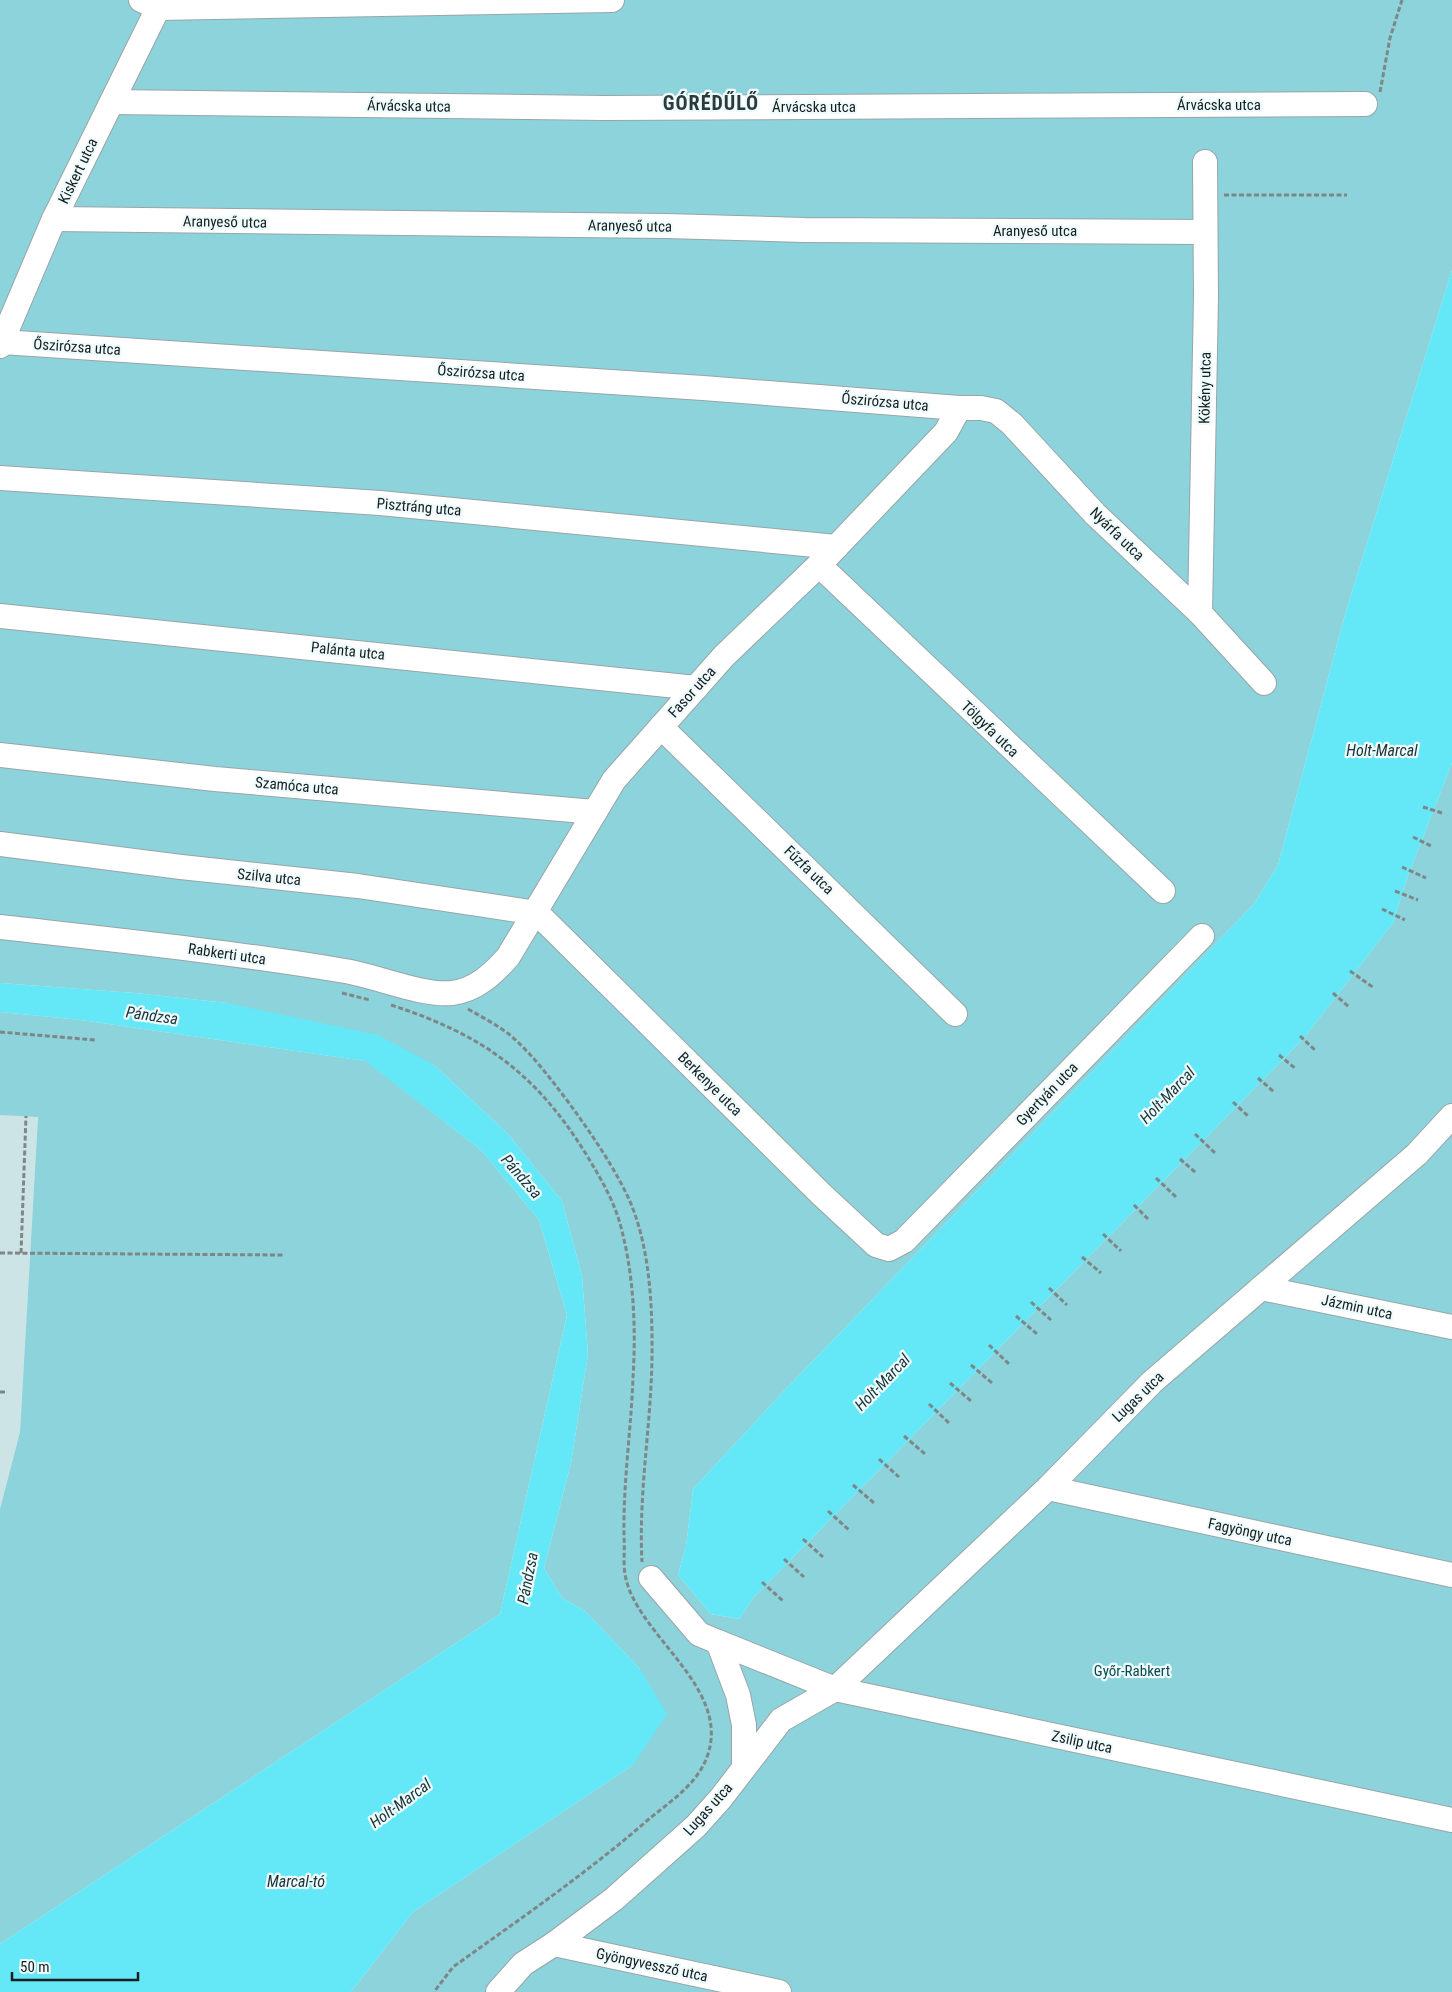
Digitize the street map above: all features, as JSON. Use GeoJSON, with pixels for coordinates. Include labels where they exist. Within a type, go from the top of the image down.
{"type":"FeatureCollection","features":[{"type":"Feature","properties":{"kind":"street"},"geometry":{"type":"LineString","coordinates":[[154,3],[612,0]]}},
{"type":"Feature","properties":{"kind":"street","name":"Kiskert utca"},"geometry":{"type":"LineString","coordinates":[[1,344],[54,219],[112,102],[154,3]]}},
{"type":"Feature","properties":{"kind":"street","name":"Árvácska utca"},"geometry":{"type":"LineString","coordinates":[[112,102],[604,108],[1365,104]]}},
{"type":"Feature","properties":{"kind":"street","name":"Kökény utca"},"geometry":{"type":"LineString","coordinates":[[1200,613],[1206,307],[1206,162]]}},
{"type":"Feature","properties":{"kind":"street","name":"Aranyeső utca"},"geometry":{"type":"LineString","coordinates":[[54,219],[666,226],[814,230],[1205,232]]}},
{"type":"Feature","properties":{"kind":"street","name":"Őszirózsa utca"},"geometry":{"type":"LineString","coordinates":[[1,344],[693,387],[959,408]]}},
{"type":"Feature","properties":{"kind":"street","name":"Nyárfa utca"},"geometry":{"type":"LineString","coordinates":[[959,408],[981,408],[996,412],[1012,424],[1095,514],[1200,613],[1264,683]]}},
{"type":"Feature","properties":{"kind":"street","name":"Fasor utca"},"geometry":{"type":"LineString","coordinates":[[452,992],[477,985],[493,974],[508,957],[537,913],[614,780],[724,656],[819,565],[946,432],[959,408]]}},
{"type":"Feature","properties":{"kind":"street","name":"Pisztráng utca"},"geometry":{"type":"LineString","coordinates":[[0,478],[380,503],[836,547]]}},
{"type":"Feature","properties":{"kind":"street","name":"Tölgyfa utca"},"geometry":{"type":"LineString","coordinates":[[819,565],[1163,891]]}},
{"type":"Feature","properties":{"kind":"street","name":"Palánta utca"},"geometry":{"type":"LineString","coordinates":[[0,616],[696,688]]}},
{"type":"Feature","properties":{"kind":"street","name":"Fűzfa utca"},"geometry":{"type":"LineString","coordinates":[[661,727],[956,1014]]}},
{"type":"Feature","properties":{"kind":"street","name":"Szamóca utca"},"geometry":{"type":"LineString","coordinates":[[0,754],[215,779],[595,812]]}},
{"type":"Feature","properties":{"kind":"street","name":"Szilva utca"},"geometry":{"type":"LineString","coordinates":[[0,844],[181,868],[358,886],[537,913]]}},
{"type":"Feature","properties":{"kind":"street","name":"Berkenye utca"},"geometry":{"type":"LineString","coordinates":[[537,913],[821,1194],[876,1245],[889,1249]]}},
{"type":"Feature","properties":{"kind":"street","name":"Rabkerti utca"},"geometry":{"type":"LineString","coordinates":[[0,927],[156,944],[336,970],[380,978],[429,992],[452,992]]}},
{"type":"Feature","properties":{"kind":"street","name":"Gyertyán utca"},"geometry":{"type":"LineString","coordinates":[[889,1249],[904,1241],[1202,936]]}},
{"type":"Feature","properties":{"kind":"street","name":"Lugas utca"},"geometry":{"type":"LineString","coordinates":[[498,1992],[523,1964],[554,1944],[614,1899],[696,1826],[721,1798],[781,1720],[834,1690],[1048,1488],[1152,1382],[1417,1154],[1452,1116]]}},
{"type":"Feature","properties":{"kind":"street","name":"Jázmin utca"},"geometry":{"type":"LineString","coordinates":[[1261,1288],[1452,1327]]}},
{"type":"Feature","properties":{"kind":"street","name":"Fagyöngy utca"},"geometry":{"type":"LineString","coordinates":[[1048,1488],[1452,1575]]}},
{"type":"Feature","properties":{"kind":"street"},"geometry":{"type":"LineString","coordinates":[[651,1578],[699,1634],[718,1642],[741,1710],[744,1725],[744,1766]]}},
{"type":"Feature","properties":{"kind":"street","name":"Zsilip utca"},"geometry":{"type":"LineString","coordinates":[[718,1642],[834,1690],[1452,1820]]}},
{"type":"Feature","properties":{"kind":"street","name":"Gyöngyvessző utca"},"geometry":{"type":"LineString","coordinates":[[554,1944],[779,1992]]}},
{"type":"Feature","properties":{"kind":"path"},"geometry":{"type":"LineString","coordinates":[[1365,104],[1375,100],[1380,92],[1390,38],[1402,0]]}},
{"type":"Feature","properties":{"kind":"path"},"geometry":{"type":"LineString","coordinates":[[1206,195],[1347,195]]}},
{"type":"Feature","properties":{"kind":"path"},"geometry":{"type":"LineString","coordinates":[[1423,807],[1442,813]]}},
{"type":"Feature","properties":{"kind":"path"},"geometry":{"type":"LineString","coordinates":[[1412,837],[1433,847]]}},
{"type":"Feature","properties":{"kind":"path"},"geometry":{"type":"LineString","coordinates":[[1402,867],[1426,878]]}},
{"type":"Feature","properties":{"kind":"path"},"geometry":{"type":"LineString","coordinates":[[1395,891],[1418,900]]}},
{"type":"Feature","properties":{"kind":"path"},"geometry":{"type":"LineString","coordinates":[[1382,909],[1404,920]]}},
{"type":"Feature","properties":{"kind":"path"},"geometry":{"type":"LineString","coordinates":[[1350,971],[1374,988]]}},
{"type":"Feature","properties":{"kind":"path"},"geometry":{"type":"LineString","coordinates":[[338,992],[372,1000]]}},
{"type":"Feature","properties":{"kind":"path"},"geometry":{"type":"LineString","coordinates":[[452,992],[468,1008],[508,1034],[537,1060],[591,1133],[628,1197],[640,1235],[650,1306],[652,1344],[641,1510],[642,1561],[651,1578]]}},
{"type":"Feature","properties":{"kind":"path"},"geometry":{"type":"LineString","coordinates":[[1333,993],[1349,1007]]}},
{"type":"Feature","properties":{"kind":"path"},"geometry":{"type":"LineString","coordinates":[[389,1005],[422,1015],[457,1031],[510,1063],[539,1090],[575,1137],[608,1190],[622,1228],[630,1271],[634,1326],[633,1378],[624,1490],[625,1576],[636,1604],[672,1651],[704,1701],[712,1720],[710,1746],[701,1772],[688,1786],[616,1848],[454,1967],[434,1992]]}},
{"type":"Feature","properties":{"kind":"path"},"geometry":{"type":"LineString","coordinates":[[0,1032],[94,1040]]}},
{"type":"Feature","properties":{"kind":"path"},"geometry":{"type":"LineString","coordinates":[[1300,1036],[1316,1051]]}},
{"type":"Feature","properties":{"kind":"path"},"geometry":{"type":"LineString","coordinates":[[1280,1054],[1296,1069]]}},
{"type":"Feature","properties":{"kind":"path"},"geometry":{"type":"LineString","coordinates":[[1258,1078],[1274,1092]]}},
{"type":"Feature","properties":{"kind":"path"},"geometry":{"type":"LineString","coordinates":[[1233,1102],[1249,1117]]}},
{"type":"Feature","properties":{"kind":"path"},"geometry":{"type":"LineString","coordinates":[[21,1253],[26,1116]]}},
{"type":"Feature","properties":{"kind":"path"},"geometry":{"type":"LineString","coordinates":[[1195,1134],[1215,1153]]}},
{"type":"Feature","properties":{"kind":"path"},"geometry":{"type":"LineString","coordinates":[[1180,1158],[1195,1172]]}},
{"type":"Feature","properties":{"kind":"path"},"geometry":{"type":"LineString","coordinates":[[1156,1178],[1176,1197]]}},
{"type":"Feature","properties":{"kind":"path"},"geometry":{"type":"LineString","coordinates":[[1134,1204],[1148,1219]]}},
{"type":"Feature","properties":{"kind":"path"},"geometry":{"type":"LineString","coordinates":[[1103,1234],[1121,1251]]}},
{"type":"Feature","properties":{"kind":"path"},"geometry":{"type":"LineString","coordinates":[[0,1253],[284,1255]]}},
{"type":"Feature","properties":{"kind":"path"},"geometry":{"type":"LineString","coordinates":[[1082,1257],[1101,1273]]}},
{"type":"Feature","properties":{"kind":"path"},"geometry":{"type":"LineString","coordinates":[[1050,1288],[1067,1304]]}},
{"type":"Feature","properties":{"kind":"path"},"geometry":{"type":"LineString","coordinates":[[1030,1302],[1051,1320]]}},
{"type":"Feature","properties":{"kind":"path"},"geometry":{"type":"LineString","coordinates":[[1016,1316],[1037,1334]]}},
{"type":"Feature","properties":{"kind":"path"},"geometry":{"type":"LineString","coordinates":[[988,1345],[1009,1364]]}},
{"type":"Feature","properties":{"kind":"path"},"geometry":{"type":"LineString","coordinates":[[971,1365],[992,1384]]}},
{"type":"Feature","properties":{"kind":"path"},"geometry":{"type":"LineString","coordinates":[[950,1382],[971,1401]]}},
{"type":"Feature","properties":{"kind":"path"},"geometry":{"type":"LineString","coordinates":[[0,1392],[5,1392]]}},
{"type":"Feature","properties":{"kind":"path"},"geometry":{"type":"LineString","coordinates":[[929,1404],[949,1423]]}},
{"type":"Feature","properties":{"kind":"path"},"geometry":{"type":"LineString","coordinates":[[904,1436],[925,1454]]}},
{"type":"Feature","properties":{"kind":"path"},"geometry":{"type":"LineString","coordinates":[[879,1458],[900,1477]]}},
{"type":"Feature","properties":{"kind":"path"},"geometry":{"type":"LineString","coordinates":[[853,1484],[874,1503]]}},
{"type":"Feature","properties":{"kind":"path"},"geometry":{"type":"LineString","coordinates":[[828,1511],[849,1530]]}},
{"type":"Feature","properties":{"kind":"path"},"geometry":{"type":"LineString","coordinates":[[803,1538],[823,1557]]}},
{"type":"Feature","properties":{"kind":"path"},"geometry":{"type":"LineString","coordinates":[[784,1559],[804,1578]]}},
{"type":"Feature","properties":{"kind":"path"},"geometry":{"type":"LineString","coordinates":[[762,1582],[783,1601]]}},
{"type":"Feature","properties":{"kind":"shaded area"},"geometry":{"type":"Polygon","coordinates":[[[0,1115],[38,1116],[20,1432],[0,1509],[0,1115]]]}},
{"type":"Feature","properties":{"kind":"green space","name":"Győr-Rabkert"},"geometry":{"type":"Polygon","coordinates":[[[0,0],[1452,0],[1452,270],[1346,611],[1278,865],[1254,904],[782,1393],[693,1489],[686,1546],[678,1575],[711,1614],[739,1619],[753,1598],[1304,1038],[1393,923],[1407,878],[1452,763],[1452,1992],[351,1992],[413,1912],[633,1765],[640,1669],[585,1611],[562,1598],[544,1568],[571,1463],[588,1354],[582,1276],[562,1201],[508,1134],[434,1065],[227,1003],[135,993],[0,983],[0,0]]]}},
{"type":"Feature","properties":{"kind":"green space"},"geometry":{"type":"Polygon","coordinates":[[[0,1012],[81,1020],[366,1061],[481,1150],[539,1220],[567,1315],[500,1614],[0,1944],[0,1509],[20,1432],[38,1117],[0,1115],[0,1012]]]}},
{"type":"Feature","properties":{"kind":"water","name":"Holt-Marcal"},"geometry":{"type":"Polygon","coordinates":[[[1452,270],[1452,763],[1407,878],[1393,923],[1304,1038],[753,1598],[739,1619],[711,1614],[678,1575],[686,1546],[693,1489],[782,1393],[1254,904],[1278,865],[1346,611],[1452,270]]]}},
{"type":"Feature","properties":{"kind":"water","name":"Marcal-tó"},"geometry":{"type":"Polygon","coordinates":[[[0,983],[135,993],[227,1003],[378,1035],[434,1065],[508,1134],[562,1201],[582,1276],[588,1354],[571,1463],[544,1568],[562,1598],[585,1611],[640,1669],[667,1714],[633,1765],[413,1912],[351,1992],[0,1992],[0,1944],[500,1614],[567,1315],[539,1220],[481,1150],[365,1061],[81,1020],[0,1012],[0,983]]]}},
{"type":"Feature","properties":{"kind":"district","name":"GÓRÉDŰLŐ"},"geometry":{"type":"Point","coordinates":[711,103]}},
{"type":"Feature","properties":{"kind":"water label","name":"Pándzsa"},"geometry":{"type":"Point","coordinates":[152,1015]}},
{"type":"Feature","properties":{"kind":"water label","name":"Pándzsa"},"geometry":{"type":"Point","coordinates":[522,1176]}},
{"type":"Feature","properties":{"kind":"water label","name":"Pándzsa"},"geometry":{"type":"Point","coordinates":[527,1578]}}]}
